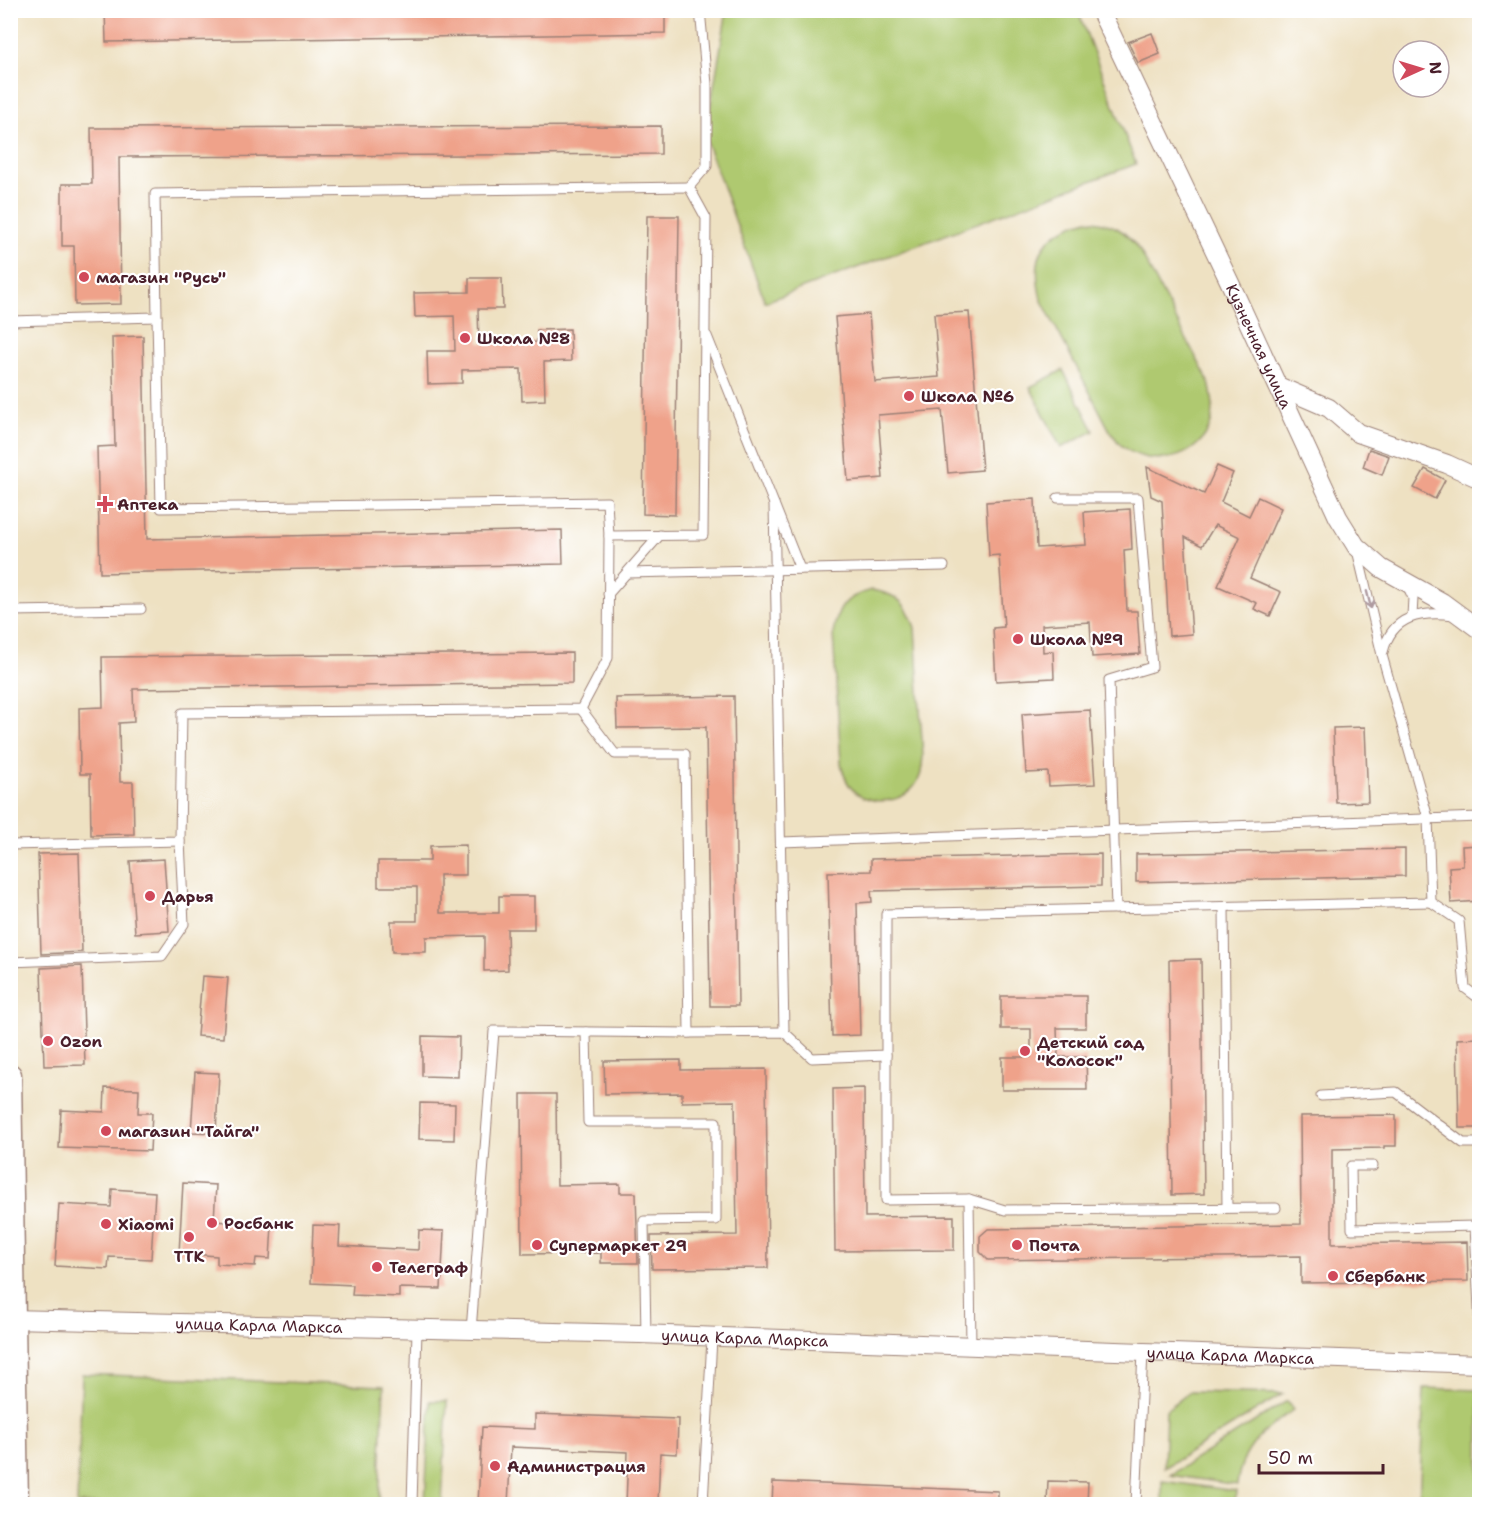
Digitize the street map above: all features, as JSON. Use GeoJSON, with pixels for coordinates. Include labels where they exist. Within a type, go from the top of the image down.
{"type":"FeatureCollection","features":[{"type":"Feature","properties":{"kind":"street","name":"Кузнечная улица"},"geometry":{"type":"LineString","coordinates":[[1100,10],[1338,517],[1356,546],[1381,568],[1442,602],[1479,630]]}},
{"type":"Feature","properties":{"kind":"street"},"geometry":{"type":"LineString","coordinates":[[1278,386],[1329,408],[1358,433],[1447,464],[1479,479]]}},
{"type":"Feature","properties":{"kind":"street"},"geometry":{"type":"LineString","coordinates":[[10,1075],[12,1319],[17,1504]]}},
{"type":"Feature","properties":{"kind":"street","name":"улица Карла Маркса"},"geometry":{"type":"LineString","coordinates":[[12,1319],[712,1338],[1479,1364]]}},
{"type":"Feature","properties":{"kind":"lane"},"geometry":{"type":"LineString","coordinates":[[690,187],[707,166],[707,84],[700,10]]}},
{"type":"Feature","properties":{"kind":"lane"},"geometry":{"type":"LineString","coordinates":[[581,709],[609,658],[607,502],[161,508],[155,194],[690,187]]}},
{"type":"Feature","properties":{"kind":"lane"},"geometry":{"type":"LineString","coordinates":[[609,536],[703,535],[706,219],[690,187]]}},
{"type":"Feature","properties":{"kind":"lane"},"geometry":{"type":"LineString","coordinates":[[10,321],[157,317]]}},
{"type":"Feature","properties":{"kind":"lane"},"geometry":{"type":"LineString","coordinates":[[705,331],[800,569]]}},
{"type":"Feature","properties":{"kind":"lane"},"geometry":{"type":"LineString","coordinates":[[1058,498],[1138,498],[1152,667],[1109,680],[1116,909]]}},
{"type":"Feature","properties":{"kind":"lane"},"geometry":{"type":"LineString","coordinates":[[774,504],[784,1032]]}},
{"type":"Feature","properties":{"kind":"lane"},"geometry":{"type":"LineString","coordinates":[[609,594],[660,536]]}},
{"type":"Feature","properties":{"kind":"lane"},"geometry":{"type":"LineString","coordinates":[[1356,546],[1428,818],[1431,902]]}},
{"type":"Feature","properties":{"kind":"lane"},"geometry":{"type":"LineString","coordinates":[[627,573],[944,566]]}},
{"type":"Feature","properties":{"kind":"lane"},"geometry":{"type":"LineString","coordinates":[[1404,581],[1413,598],[1412,616]]}},
{"type":"Feature","properties":{"kind":"lane"},"geometry":{"type":"LineString","coordinates":[[10,611],[141,609]]}},
{"type":"Feature","properties":{"kind":"lane"},"geometry":{"type":"LineString","coordinates":[[1383,655],[1386,638],[1397,626],[1412,616],[1434,612],[1461,616]]}},
{"type":"Feature","properties":{"kind":"lane"},"geometry":{"type":"LineString","coordinates":[[10,962],[162,956],[184,924],[180,841],[182,713],[581,709]]}},
{"type":"Feature","properties":{"kind":"lane"},"geometry":{"type":"LineString","coordinates":[[581,709],[615,754],[685,754],[689,1033]]}},
{"type":"Feature","properties":{"kind":"lane"},"geometry":{"type":"LineString","coordinates":[[781,842],[1479,817]]}},
{"type":"Feature","properties":{"kind":"lane"},"geometry":{"type":"LineString","coordinates":[[10,845],[180,841]]}},
{"type":"Feature","properties":{"kind":"lane"},"geometry":{"type":"LineString","coordinates":[[1276,1208],[1005,1210],[969,1199],[886,1200],[886,914],[1431,902],[1459,921],[1465,988],[1479,999]]}},
{"type":"Feature","properties":{"kind":"lane"},"geometry":{"type":"LineString","coordinates":[[1224,907],[1227,1208]]}},
{"type":"Feature","properties":{"kind":"lane"},"geometry":{"type":"LineString","coordinates":[[471,1331],[494,1031],[784,1032],[812,1058],[886,1055]]}},
{"type":"Feature","properties":{"kind":"lane"},"geometry":{"type":"LineString","coordinates":[[586,1032],[588,1122],[716,1122],[716,1220],[644,1221],[646,1336]]}},
{"type":"Feature","properties":{"kind":"lane"},"geometry":{"type":"LineString","coordinates":[[1321,1096],[1396,1092],[1463,1143],[1479,1143]]}},
{"type":"Feature","properties":{"kind":"lane"},"geometry":{"type":"LineString","coordinates":[[1373,1166],[1351,1166],[1352,1228],[1475,1226],[1479,1330]]}},
{"type":"Feature","properties":{"kind":"lane"},"geometry":{"type":"LineString","coordinates":[[969,1199],[971,1346]]}},
{"type":"Feature","properties":{"kind":"lane"},"geometry":{"type":"LineString","coordinates":[[412,1504],[417,1330]]}},
{"type":"Feature","properties":{"kind":"lane"},"geometry":{"type":"LineString","coordinates":[[703,1504],[712,1338]]}},
{"type":"Feature","properties":{"kind":"lane"},"geometry":{"type":"LineString","coordinates":[[1136,1504],[1143,1352]]}},
{"type":"Feature","properties":{"kind":"green space"},"geometry":{"type":"Polygon","coordinates":[[[740,11],[1078,11],[1136,164],[765,302],[705,138],[726,16],[740,11]]]}},
{"type":"Feature","properties":{"kind":"green space"},"geometry":{"type":"Polygon","coordinates":[[[1088,220],[1105,223],[1118,229],[1129,237],[1140,251],[1209,382],[1213,408],[1211,423],[1205,436],[1186,453],[1160,459],[1147,458],[1135,454],[1119,443],[1109,429],[1041,299],[1037,270],[1044,248],[1060,231],[1088,220]]]}},
{"type":"Feature","properties":{"kind":"green space"},"geometry":{"type":"Polygon","coordinates":[[[1063,370],[1094,431],[1061,448],[1030,387],[1063,370]]]}},
{"type":"Feature","properties":{"kind":"green space"},"geometry":{"type":"Polygon","coordinates":[[[871,590],[888,594],[900,601],[909,612],[915,628],[923,757],[921,774],[909,792],[892,800],[882,801],[863,797],[855,792],[847,782],[843,771],[833,634],[837,617],[844,605],[855,596],[871,590]]]}},
{"type":"Feature","properties":{"kind":"green space"},"geometry":{"type":"Polygon","coordinates":[[[82,1374],[384,1386],[379,1504],[77,1504],[82,1374]]]}},
{"type":"Feature","properties":{"kind":"green space"},"geometry":{"type":"Polygon","coordinates":[[[1424,1388],[1479,1390],[1479,1504],[1419,1504],[1424,1388]]]}},
{"type":"Feature","properties":{"kind":"green space"},"geometry":{"type":"Polygon","coordinates":[[[1190,1392],[1283,1394],[1164,1468],[1166,1410],[1190,1392]]]}},
{"type":"Feature","properties":{"kind":"green space"},"geometry":{"type":"Polygon","coordinates":[[[430,1401],[447,1401],[442,1504],[425,1504],[430,1401]]]}},
{"type":"Feature","properties":{"kind":"green space"},"geometry":{"type":"Polygon","coordinates":[[[1287,1401],[1293,1410],[1264,1432],[1249,1450],[1239,1472],[1237,1485],[1170,1475],[1287,1401]]]}},
{"type":"Feature","properties":{"kind":"green space"},"geometry":{"type":"Polygon","coordinates":[[[1162,1481],[1236,1491],[1235,1504],[1162,1504],[1162,1481]]]}},
{"type":"Feature","properties":{"kind":"building"},"geometry":{"type":"Polygon","coordinates":[[[105,10],[665,10],[665,33],[106,42],[105,10]]]}},
{"type":"Feature","properties":{"kind":"building"},"geometry":{"type":"Polygon","coordinates":[[[1152,33],[1160,54],[1138,63],[1128,42],[1152,33]]]}},
{"type":"Feature","properties":{"kind":"building"},"geometry":{"type":"Polygon","coordinates":[[[661,126],[661,154],[119,157],[121,304],[75,305],[74,246],[62,246],[62,184],[92,184],[91,128],[661,126]]]}},
{"type":"Feature","properties":{"kind":"building"},"geometry":{"type":"Polygon","coordinates":[[[647,216],[679,216],[675,515],[643,514],[647,216]]]}},
{"type":"Feature","properties":{"kind":"building"},"geometry":{"type":"Polygon","coordinates":[[[469,278],[502,278],[503,309],[478,309],[479,343],[537,342],[537,330],[570,329],[571,361],[544,362],[545,400],[522,401],[521,369],[462,370],[462,383],[428,384],[427,351],[455,351],[454,316],[415,317],[414,293],[469,292],[469,278]]]}},
{"type":"Feature","properties":{"kind":"building","name":"Школа №6"},"geometry":{"type":"Polygon","coordinates":[[[969,312],[982,470],[948,473],[942,410],[878,415],[883,478],[848,481],[835,317],[869,314],[875,382],[939,377],[934,314],[969,312]]]}},
{"type":"Feature","properties":{"kind":"building"},"geometry":{"type":"Polygon","coordinates":[[[143,336],[147,539],[562,530],[563,564],[100,573],[97,447],[115,446],[112,337],[143,336]]]}},
{"type":"Feature","properties":{"kind":"building"},"geometry":{"type":"Polygon","coordinates":[[[1369,449],[1389,456],[1382,475],[1363,467],[1369,449]]]}},
{"type":"Feature","properties":{"kind":"building"},"geometry":{"type":"Polygon","coordinates":[[[1217,466],[1233,473],[1221,502],[1249,516],[1258,497],[1281,508],[1250,578],[1281,592],[1270,616],[1254,609],[1257,603],[1218,586],[1240,537],[1215,525],[1202,546],[1185,537],[1192,634],[1169,636],[1162,501],[1151,496],[1147,467],[1204,494],[1217,466]]]}},
{"type":"Feature","properties":{"kind":"building"},"geometry":{"type":"Polygon","coordinates":[[[1425,469],[1445,480],[1435,499],[1414,488],[1425,469]]]}},
{"type":"Feature","properties":{"kind":"building","name":"Школа №9"},"geometry":{"type":"Polygon","coordinates":[[[1035,499],[1037,548],[1086,545],[1084,512],[1130,509],[1132,549],[1124,550],[1127,611],[1137,611],[1140,654],[1092,657],[1090,622],[1042,625],[1043,652],[1053,651],[1054,678],[996,681],[993,628],[1004,627],[999,555],[989,556],[986,502],[1035,499]]]}},
{"type":"Feature","properties":{"kind":"building"},"geometry":{"type":"Polygon","coordinates":[[[572,653],[572,683],[133,689],[134,722],[119,723],[120,782],[133,782],[134,834],[91,835],[90,774],[80,774],[79,708],[103,707],[102,657],[572,653]]]}},
{"type":"Feature","properties":{"kind":"building"},"geometry":{"type":"Polygon","coordinates":[[[734,696],[738,1006],[710,1006],[706,727],[617,728],[616,698],[734,696]]]}},
{"type":"Feature","properties":{"kind":"building"},"geometry":{"type":"Polygon","coordinates":[[[1090,710],[1095,784],[1049,786],[1048,772],[1026,773],[1022,714],[1090,710]]]}},
{"type":"Feature","properties":{"kind":"building"},"geometry":{"type":"Polygon","coordinates":[[[1365,727],[1368,802],[1336,803],[1333,728],[1365,727]]]}},
{"type":"Feature","properties":{"kind":"building"},"geometry":{"type":"Polygon","coordinates":[[[466,845],[466,875],[440,875],[440,913],[499,913],[499,896],[534,896],[534,929],[507,929],[508,970],[484,971],[484,936],[426,937],[426,952],[392,952],[391,921],[417,921],[417,887],[378,887],[378,861],[430,861],[430,846],[466,845]]]}},
{"type":"Feature","properties":{"kind":"building"},"geometry":{"type":"Polygon","coordinates":[[[1479,845],[1479,901],[1451,903],[1449,867],[1463,866],[1462,846],[1479,845]]]}},
{"type":"Feature","properties":{"kind":"building"},"geometry":{"type":"Polygon","coordinates":[[[1405,849],[1405,876],[1136,882],[1136,854],[1405,849]]]}},
{"type":"Feature","properties":{"kind":"building"},"geometry":{"type":"Polygon","coordinates":[[[79,853],[82,952],[41,954],[38,854],[79,853]]]}},
{"type":"Feature","properties":{"kind":"building"},"geometry":{"type":"Polygon","coordinates":[[[1101,854],[1101,886],[871,891],[872,902],[857,903],[860,1035],[832,1036],[828,872],[871,871],[871,859],[1101,854]]]}},
{"type":"Feature","properties":{"kind":"building","name":"Дарья"},"geometry":{"type":"Polygon","coordinates":[[[164,859],[169,931],[135,933],[130,861],[164,859]]]}},
{"type":"Feature","properties":{"kind":"building"},"geometry":{"type":"Polygon","coordinates":[[[1201,959],[1204,1194],[1172,1195],[1169,960],[1201,959]]]}},
{"type":"Feature","properties":{"kind":"building"},"geometry":{"type":"Polygon","coordinates":[[[82,966],[85,1065],[44,1066],[41,968],[82,966]]]}},
{"type":"Feature","properties":{"kind":"building"},"geometry":{"type":"Polygon","coordinates":[[[202,976],[228,978],[223,1038],[197,1036],[202,976]]]}},
{"type":"Feature","properties":{"kind":"building"},"geometry":{"type":"Polygon","coordinates":[[[1001,996],[1086,996],[1086,1028],[1057,1028],[1058,1057],[1086,1057],[1087,1090],[1002,1090],[1002,1057],[1031,1057],[1031,1029],[1001,1029],[1001,996]]]}},
{"type":"Feature","properties":{"kind":"building"},"geometry":{"type":"Polygon","coordinates":[[[422,1036],[459,1037],[458,1077],[422,1076],[422,1036]]]}},
{"type":"Feature","properties":{"kind":"building"},"geometry":{"type":"Polygon","coordinates":[[[1479,1038],[1479,1128],[1459,1128],[1457,1039],[1479,1038]]]}},
{"type":"Feature","properties":{"kind":"building"},"geometry":{"type":"Polygon","coordinates":[[[681,1060],[681,1070],[766,1069],[768,1268],[652,1269],[651,1236],[737,1235],[735,1101],[682,1102],[682,1093],[605,1094],[604,1061],[681,1060]]]}},
{"type":"Feature","properties":{"kind":"building"},"geometry":{"type":"Polygon","coordinates":[[[195,1072],[219,1073],[216,1133],[191,1132],[195,1072]]]}},
{"type":"Feature","properties":{"kind":"building","name":"магазин \"Тайга\""},"geometry":{"type":"Polygon","coordinates":[[[105,1088],[139,1089],[138,1113],[152,1113],[150,1151],[59,1148],[61,1110],[104,1112],[105,1088]]]}},
{"type":"Feature","properties":{"kind":"building"},"geometry":{"type":"Polygon","coordinates":[[[864,1088],[865,1217],[954,1216],[954,1250],[835,1251],[833,1089],[864,1088]]]}},
{"type":"Feature","properties":{"kind":"building"},"geometry":{"type":"Polygon","coordinates":[[[521,1094],[556,1094],[557,1185],[620,1184],[620,1193],[636,1193],[638,1263],[601,1263],[601,1253],[522,1254],[521,1094]]]}},
{"type":"Feature","properties":{"kind":"building"},"geometry":{"type":"Polygon","coordinates":[[[420,1103],[455,1104],[454,1140],[419,1139],[420,1103]]]}},
{"type":"Feature","properties":{"kind":"building"},"geometry":{"type":"Polygon","coordinates":[[[1396,1115],[1396,1146],[1332,1149],[1332,1244],[1467,1242],[1468,1281],[1301,1283],[1301,1256],[988,1260],[980,1252],[980,1236],[988,1229],[1301,1224],[1300,1116],[1396,1115]]]}},
{"type":"Feature","properties":{"kind":"building","name":"Росбанк"},"geometry":{"type":"Polygon","coordinates":[[[183,1183],[216,1185],[214,1221],[272,1225],[270,1259],[256,1258],[255,1266],[217,1264],[217,1256],[179,1253],[183,1183]]]}},
{"type":"Feature","properties":{"kind":"building"},"geometry":{"type":"Polygon","coordinates":[[[112,1189],[155,1192],[151,1259],[109,1257],[108,1269],[55,1266],[59,1204],[111,1207],[112,1189]]]}},
{"type":"Feature","properties":{"kind":"building","name":"Телеграф"},"geometry":{"type":"Polygon","coordinates":[[[313,1225],[340,1226],[339,1246],[418,1250],[419,1230],[444,1231],[441,1289],[399,1288],[399,1297],[352,1295],[353,1285],[311,1283],[313,1225]]]}},
{"type":"Feature","properties":{"kind":"building"},"geometry":{"type":"Polygon","coordinates":[[[535,1414],[678,1419],[677,1454],[660,1453],[658,1504],[626,1504],[628,1452],[511,1447],[508,1504],[478,1504],[482,1427],[535,1429],[535,1414]]]}},
{"type":"Feature","properties":{"kind":"building"},"geometry":{"type":"Polygon","coordinates":[[[1048,1481],[1088,1482],[1087,1504],[1047,1504],[1048,1481]]]}},
{"type":"Feature","properties":{"kind":"building"},"geometry":{"type":"Polygon","coordinates":[[[773,1482],[998,1491],[998,1504],[772,1504],[773,1482]]]}},
{"type":"Feature","properties":{"kind":"place","name":"магазин \"Русь\""},"geometry":{"type":"Point","coordinates":[84,277]}},
{"type":"Feature","properties":{"kind":"place","name":"Школа №8"},"geometry":{"type":"Point","coordinates":[465,338]}},
{"type":"Feature","properties":{"kind":"place","name":"Школа №6"},"geometry":{"type":"Point","coordinates":[909,396]}},
{"type":"Feature","properties":{"kind":"place","name":"Аптека"},"geometry":{"type":"Point","coordinates":[105,504]}},
{"type":"Feature","properties":{"kind":"place","name":"Школа №9"},"geometry":{"type":"Point","coordinates":[1018,639]}},
{"type":"Feature","properties":{"kind":"place","name":"Дарья"},"geometry":{"type":"Point","coordinates":[150,896]}},
{"type":"Feature","properties":{"kind":"place","name":"Ozon"},"geometry":{"type":"Point","coordinates":[48,1041]}},
{"type":"Feature","properties":{"kind":"place","name":"Детский сад \"Колосок\""},"geometry":{"type":"Point","coordinates":[1025,1051]}},
{"type":"Feature","properties":{"kind":"place","name":"магазин \"Тайга\""},"geometry":{"type":"Point","coordinates":[106,1131]}},
{"type":"Feature","properties":{"kind":"place","name":"Росбанк"},"geometry":{"type":"Point","coordinates":[212,1223]}},
{"type":"Feature","properties":{"kind":"place","name":"Xiaomi"},"geometry":{"type":"Point","coordinates":[106,1224]}},
{"type":"Feature","properties":{"kind":"place","name":"ТТК"},"geometry":{"type":"Point","coordinates":[189,1237]}},
{"type":"Feature","properties":{"kind":"place","name":"Супермаркет 29"},"geometry":{"type":"Point","coordinates":[537,1245]}},
{"type":"Feature","properties":{"kind":"place","name":"Почта"},"geometry":{"type":"Point","coordinates":[1017,1245]}},
{"type":"Feature","properties":{"kind":"place","name":"Телеграф"},"geometry":{"type":"Point","coordinates":[377,1267]}},
{"type":"Feature","properties":{"kind":"place","name":"Сбербанк"},"geometry":{"type":"Point","coordinates":[1333,1276]}},
{"type":"Feature","properties":{"kind":"place","name":"Администрация"},"geometry":{"type":"Point","coordinates":[495,1466]}}]}
